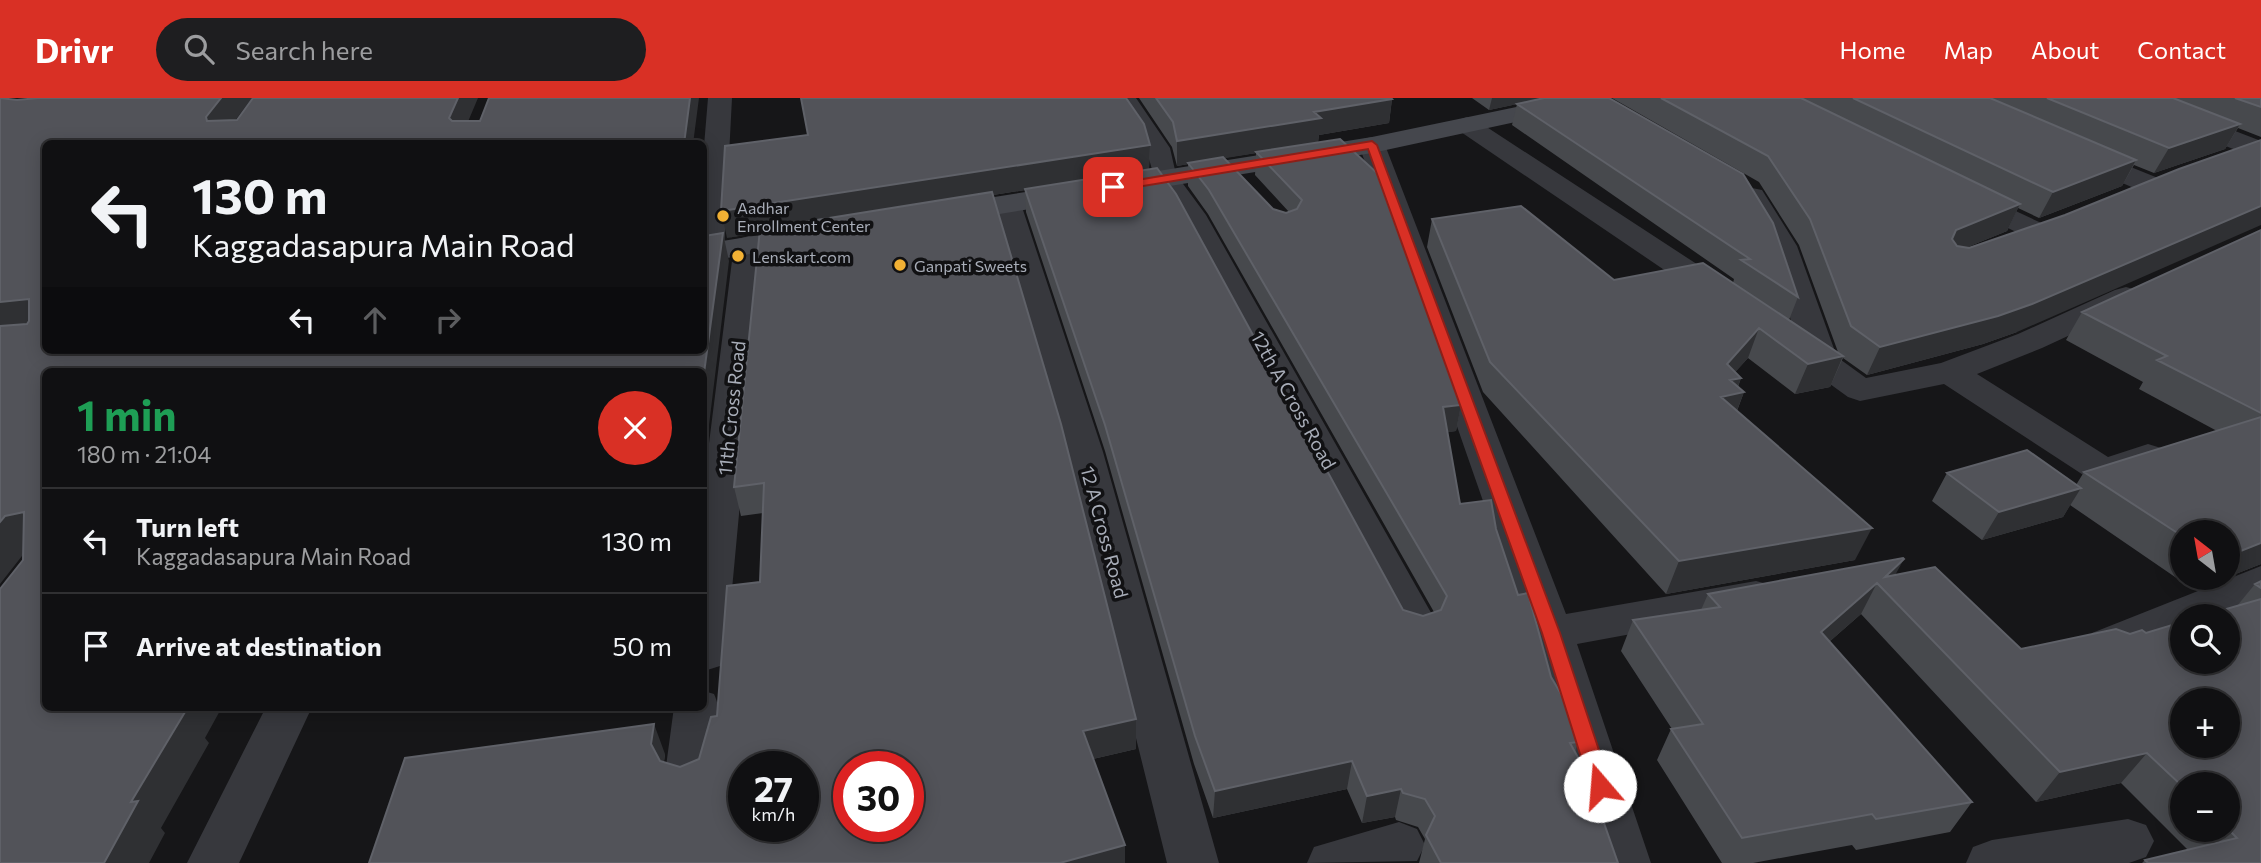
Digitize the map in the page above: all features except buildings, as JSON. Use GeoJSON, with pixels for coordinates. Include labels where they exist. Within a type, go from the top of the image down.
{"type":"FeatureCollection","features":[{"type":"Feature","properties":{"kind":"main road"},"geometry":{"type":"LineString","coordinates":[[912,219],[1165,179],[1239,178],[1467,125],[1601,103]]}},
{"type":"Feature","properties":{"kind":"main road"},"geometry":{"type":"LineString","coordinates":[[707,253],[831,232]]}},
{"type":"Feature","properties":{"kind":"street"},"geometry":{"type":"LineString","coordinates":[[707,242],[720,98]]}},
{"type":"Feature","properties":{"kind":"street"},"geometry":{"type":"LineString","coordinates":[[2128,98],[2259,149]]}},
{"type":"Feature","properties":{"kind":"street"},"geometry":{"type":"LineString","coordinates":[[1467,125],[1821,361],[1860,390],[1950,372],[2030,341],[2157,283]]}},
{"type":"Feature","properties":{"kind":"street"},"geometry":{"type":"LineString","coordinates":[[2052,142],[2166,182],[2115,202]]}},
{"type":"Feature","properties":{"kind":"street"},"geometry":{"type":"LineString","coordinates":[[1372,145],[1551,633],[1625,863]]}},
{"type":"Feature","properties":{"kind":"street"},"geometry":{"type":"LineString","coordinates":[[2218,163],[2259,149]]}},
{"type":"Feature","properties":{"kind":"street","name":"12th A Cross Road"},"geometry":{"type":"LineString","coordinates":[[1165,179],[1192,215],[1416,625]]}},
{"type":"Feature","properties":{"kind":"street"},"geometry":{"type":"LineString","coordinates":[[1736,183],[1748,190],[1759,205],[1782,246],[1821,361]]}},
{"type":"Feature","properties":{"kind":"street"},"geometry":{"type":"LineString","coordinates":[[1942,184],[2052,228],[2004,246]]}},
{"type":"Feature","properties":{"kind":"street","name":"12 A Cross Road"},"geometry":{"type":"LineString","coordinates":[[1007,204],[1084,452],[1193,863]]}},
{"type":"Feature","properties":{"kind":"street","name":"11th Cross Road"},"geometry":{"type":"LineString","coordinates":[[707,594],[710,534],[749,245]]}},
{"type":"Feature","properties":{"kind":"street"},"geometry":{"type":"LineString","coordinates":[[1950,372],[2104,471],[2183,445]]}},
{"type":"Feature","properties":{"kind":"street"},"geometry":{"type":"LineString","coordinates":[[2108,645],[2261,581]]}},
{"type":"Feature","properties":{"kind":"street"},"geometry":{"type":"LineString","coordinates":[[1551,633],[1791,589]]}},
{"type":"Feature","properties":{"kind":"street"},"geometry":{"type":"LineString","coordinates":[[213,863],[287,711]]}},
{"type":"Feature","properties":{"kind":"street"},"geometry":{"type":"LineString","coordinates":[[690,774],[698,711]]}},
{"type":"Feature","properties":{"kind":"street"},"geometry":{"type":"LineString","coordinates":[[1992,863],[2128,841]]}},
{"type":"Feature","properties":{"kind":"street"},"geometry":{"type":"LineString","coordinates":[[1333,863],[1399,845]]}},
{"type":"Feature","properties":{"kind":"lane"},"geometry":{"type":"LineString","coordinates":[[1125,98],[1158,148],[1165,179]]}},
{"type":"Feature","properties":{"kind":"place","name":"Aadhar Enrollment Center"},"geometry":{"type":"Point","coordinates":[723,216]}},
{"type":"Feature","properties":{"kind":"place","name":"Lenskart.com"},"geometry":{"type":"Point","coordinates":[738,256]}},
{"type":"Feature","properties":{"kind":"place","name":"Ganpati Sweets"},"geometry":{"type":"Point","coordinates":[900,265]}},
{"type":"Feature","properties":{"kind":"route"},"geometry":{"type":"LineString","coordinates":[[1113,187],[1372,145],[1551,633],[1600,786]]}}]}
